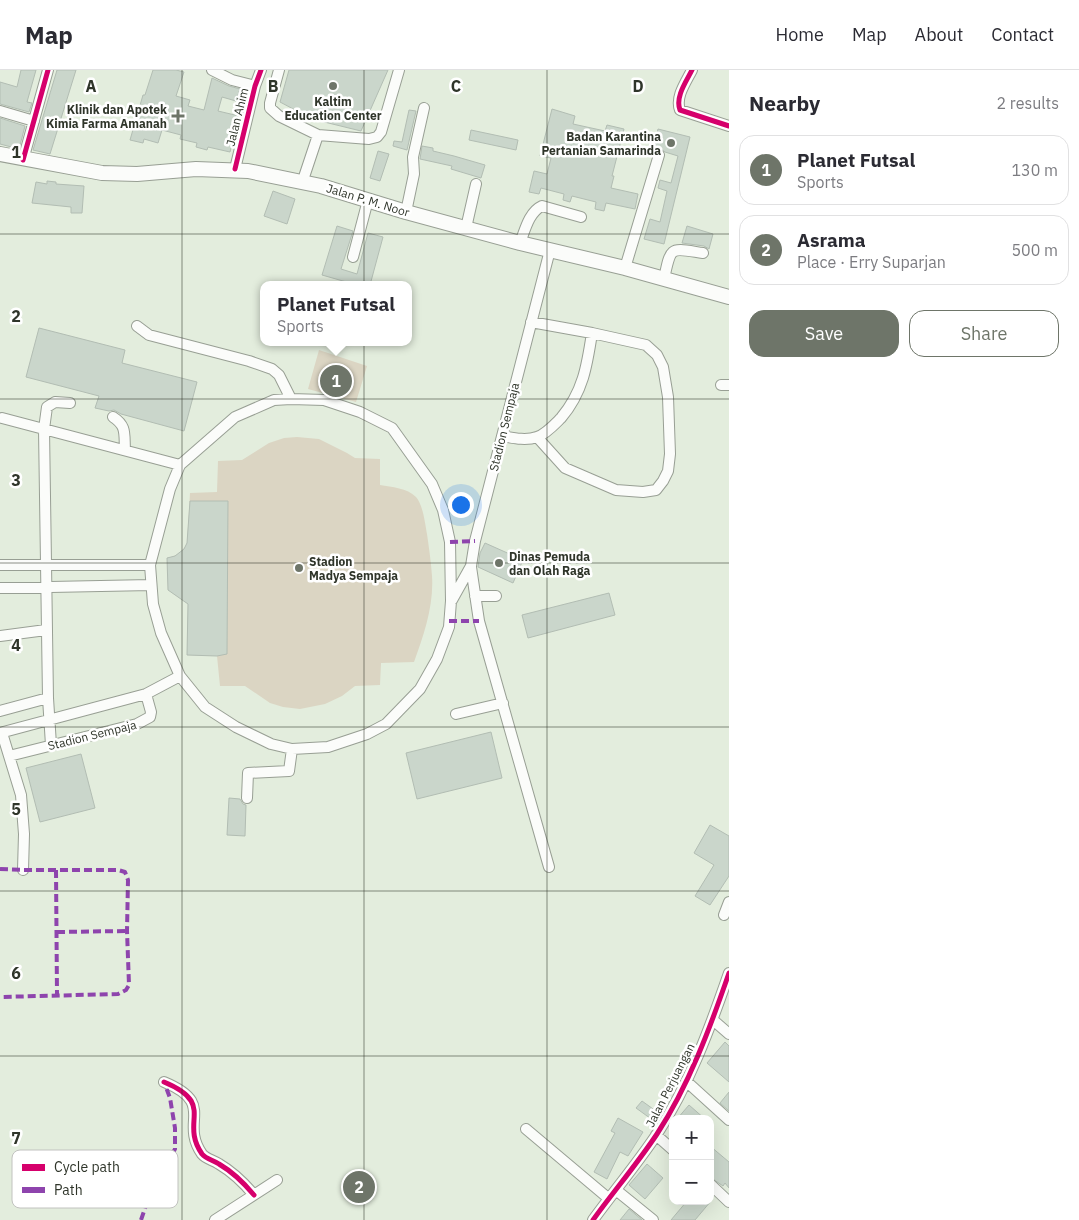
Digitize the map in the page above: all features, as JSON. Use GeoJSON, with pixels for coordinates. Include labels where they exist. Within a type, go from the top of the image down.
{"type":"FeatureCollection","features":[{"type":"Feature","properties":{"kind":"highway","name":"Jalan P. M. Noor"},"geometry":{"type":"LineString","coordinates":[[0,154],[23,160],[102,173],[128,174],[196,169],[234,170],[302,182],[520,243],[625,268],[729,297]]}},
{"type":"Feature","properties":{"kind":"street"},"geometry":{"type":"LineString","coordinates":[[23,160],[48,70]]}},
{"type":"Feature","properties":{"kind":"street"},"geometry":{"type":"LineString","coordinates":[[212,70],[232,80],[255,86]]}},
{"type":"Feature","properties":{"kind":"street","name":"Jalan Ahim"},"geometry":{"type":"LineString","coordinates":[[234,170],[255,86],[261,70]]}},
{"type":"Feature","properties":{"kind":"street"},"geometry":{"type":"LineString","coordinates":[[279,70],[270,103],[270,108],[279,116],[318,135],[369,139],[377,137],[381,132],[399,70]]}},
{"type":"Feature","properties":{"kind":"street"},"geometry":{"type":"LineString","coordinates":[[692,70],[679,98],[680,110],[729,126]]}},
{"type":"Feature","properties":{"kind":"street"},"geometry":{"type":"LineString","coordinates":[[406,212],[424,108]]}},
{"type":"Feature","properties":{"kind":"street"},"geometry":{"type":"LineString","coordinates":[[0,111],[34,121]]}},
{"type":"Feature","properties":{"kind":"street"},"geometry":{"type":"LineString","coordinates":[[302,182],[318,135]]}},
{"type":"Feature","properties":{"kind":"street"},"geometry":{"type":"LineString","coordinates":[[625,268],[659,155]]}},
{"type":"Feature","properties":{"kind":"street"},"geometry":{"type":"LineString","coordinates":[[466,228],[476,184]]}},
{"type":"Feature","properties":{"kind":"street"},"geometry":{"type":"LineString","coordinates":[[352,257],[368,200]]}},
{"type":"Feature","properties":{"kind":"street"},"geometry":{"type":"LineString","coordinates":[[520,243],[536,208],[542,206],[581,217]]}},
{"type":"Feature","properties":{"kind":"street"},"geometry":{"type":"LineString","coordinates":[[664,279],[669,256],[672,251],[677,249],[703,253]]}},
{"type":"Feature","properties":{"kind":"street","name":"Stadion Sempaja"},"geometry":{"type":"LineString","coordinates":[[452,601],[471,566],[475,541],[550,250]]}},
{"type":"Feature","properties":{"kind":"street"},"geometry":{"type":"LineString","coordinates":[[531,322],[646,345],[657,355],[663,367],[668,398],[670,454],[668,471],[656,490],[643,492],[616,490],[564,468],[537,437]]}},
{"type":"Feature","properties":{"kind":"street"},"geometry":{"type":"LineString","coordinates":[[137,326],[149,335],[249,361],[272,369],[279,375],[291,399]]}},
{"type":"Feature","properties":{"kind":"street"},"geometry":{"type":"LineString","coordinates":[[502,436],[521,439],[537,437],[553,426],[567,411],[578,394],[586,369],[592,333]]}},
{"type":"Feature","properties":{"kind":"street","name":"Stadion Sempaja"},"geometry":{"type":"LineString","coordinates":[[274,400],[324,400],[360,412],[392,428],[432,484],[443,510],[450,542],[452,601],[449,626],[437,659],[420,689],[386,724],[367,734],[328,747],[292,749],[271,744],[236,728],[205,707],[180,676],[161,633],[154,604],[150,565],[170,489],[180,465],[235,417],[274,400]]}},
{"type":"Feature","properties":{"kind":"street"},"geometry":{"type":"LineString","coordinates":[[51,745],[46,630],[44,429],[47,407],[55,402],[70,403]]}},
{"type":"Feature","properties":{"kind":"street"},"geometry":{"type":"LineString","coordinates":[[113,417],[121,422],[124,428],[125,450]]}},
{"type":"Feature","properties":{"kind":"street"},"geometry":{"type":"LineString","coordinates":[[2,418],[180,465]]}},
{"type":"Feature","properties":{"kind":"street"},"geometry":{"type":"LineString","coordinates":[[0,565],[150,565]]}},
{"type":"Feature","properties":{"kind":"street"},"geometry":{"type":"LineString","coordinates":[[471,566],[479,621],[549,867]]}},
{"type":"Feature","properties":{"kind":"street"},"geometry":{"type":"LineString","coordinates":[[0,588],[152,585]]}},
{"type":"Feature","properties":{"kind":"street"},"geometry":{"type":"LineString","coordinates":[[475,596],[496,596]]}},
{"type":"Feature","properties":{"kind":"street"},"geometry":{"type":"LineString","coordinates":[[0,636],[46,630]]}},
{"type":"Feature","properties":{"kind":"street","name":"Stadion Sempaja"},"geometry":{"type":"LineString","coordinates":[[23,870],[24,834],[21,795],[1,733],[146,694],[180,676]]}},
{"type":"Feature","properties":{"kind":"street","name":"Stadion Sempaja"},"geometry":{"type":"LineString","coordinates":[[9,756],[137,724],[146,720],[150,717],[151,712],[146,694]]}},
{"type":"Feature","properties":{"kind":"street"},"geometry":{"type":"LineString","coordinates":[[0,712],[48,698]]}},
{"type":"Feature","properties":{"kind":"street"},"geometry":{"type":"LineString","coordinates":[[456,714],[502,703]]}},
{"type":"Feature","properties":{"kind":"street"},"geometry":{"type":"LineString","coordinates":[[247,798],[248,773],[289,771],[292,749]]}},
{"type":"Feature","properties":{"kind":"street"},"geometry":{"type":"LineString","coordinates":[[724,915],[729,902]]}},
{"type":"Feature","properties":{"kind":"street","name":"Jalan Perjuangan"},"geometry":{"type":"LineString","coordinates":[[593,1220],[656,1135],[686,1082],[713,1020],[729,973]]}},
{"type":"Feature","properties":{"kind":"street"},"geometry":{"type":"LineString","coordinates":[[713,1020],[729,1034]]}},
{"type":"Feature","properties":{"kind":"street"},"geometry":{"type":"LineString","coordinates":[[164,1082],[182,1090],[193,1102],[195,1108],[193,1139],[203,1156],[219,1164],[254,1194]]}},
{"type":"Feature","properties":{"kind":"street"},"geometry":{"type":"LineString","coordinates":[[686,1082],[729,1120]]}},
{"type":"Feature","properties":{"kind":"street"},"geometry":{"type":"LineString","coordinates":[[526,1129],[608,1198]]}},
{"type":"Feature","properties":{"kind":"street"},"geometry":{"type":"LineString","coordinates":[[656,1135],[669,1146]]}},
{"type":"Feature","properties":{"kind":"street"},"geometry":{"type":"LineString","coordinates":[[215,1220],[277,1180]]}},
{"type":"Feature","properties":{"kind":"street"},"geometry":{"type":"LineString","coordinates":[[714,1188],[729,1202]]}},
{"type":"Feature","properties":{"kind":"street"},"geometry":{"type":"LineString","coordinates":[[616,1190],[654,1220]]}},
{"type":"Feature","properties":{"kind":"shaded area"},"geometry":{"type":"Polygon","coordinates":[[[319,350],[367,366],[356,402],[308,389],[319,350]]]}},
{"type":"Feature","properties":{"kind":"shaded area","name":"Stadion Madya Sempaja"},"geometry":{"type":"Polygon","coordinates":[[[284,438],[319,439],[355,458],[380,459],[380,485],[394,487],[412,494],[418,500],[422,509],[432,576],[427,620],[414,662],[381,663],[380,685],[355,686],[342,696],[325,704],[300,709],[270,703],[245,686],[220,686],[217,656],[187,655],[188,604],[168,590],[167,558],[179,553],[187,543],[190,493],[217,492],[218,461],[242,460],[269,443],[284,438]]]}},
{"type":"Feature","properties":{"kind":"building"},"geometry":{"type":"Polygon","coordinates":[[[21,70],[36,70],[27,102],[32,103],[29,112],[0,104],[0,82],[17,87],[21,70]]]}},
{"type":"Feature","properties":{"kind":"building"},"geometry":{"type":"Polygon","coordinates":[[[57,70],[76,70],[50,154],[33,150],[57,70]]]}},
{"type":"Feature","properties":{"kind":"building"},"geometry":{"type":"Polygon","coordinates":[[[153,70],[184,72],[176,96],[190,100],[188,106],[204,110],[212,78],[240,89],[236,101],[222,97],[218,111],[239,116],[230,152],[208,147],[207,150],[196,147],[197,143],[180,139],[181,135],[162,130],[158,143],[144,139],[143,143],[130,140],[143,95],[145,95],[153,70]]]}},
{"type":"Feature","properties":{"kind":"building","name":"Kaltim Education Center"},"geometry":{"type":"Polygon","coordinates":[[[289,70],[388,70],[361,131],[312,119],[280,102],[289,70]]]}},
{"type":"Feature","properties":{"kind":"building"},"geometry":{"type":"Polygon","coordinates":[[[552,109],[575,116],[573,124],[605,131],[607,125],[624,129],[612,176],[614,176],[611,188],[638,194],[635,209],[606,203],[604,211],[595,209],[596,202],[572,196],[570,202],[563,200],[564,194],[541,188],[539,194],[529,192],[534,171],[547,174],[551,158],[540,156],[552,109]]]}},
{"type":"Feature","properties":{"kind":"building"},"geometry":{"type":"Polygon","coordinates":[[[409,110],[416,111],[407,150],[393,146],[394,141],[402,142],[409,110]]]}},
{"type":"Feature","properties":{"kind":"building"},"geometry":{"type":"Polygon","coordinates":[[[0,118],[25,126],[19,149],[0,144],[0,118]]]}},
{"type":"Feature","properties":{"kind":"building"},"geometry":{"type":"Polygon","coordinates":[[[658,129],[690,137],[664,244],[644,239],[650,219],[660,222],[667,191],[658,188],[660,180],[671,183],[678,156],[665,152],[660,148],[653,149],[658,129]]]}},
{"type":"Feature","properties":{"kind":"building"},"geometry":{"type":"Polygon","coordinates":[[[471,130],[518,140],[516,150],[469,140],[471,130]]]}},
{"type":"Feature","properties":{"kind":"building"},"geometry":{"type":"Polygon","coordinates":[[[422,146],[433,148],[433,151],[485,165],[481,178],[451,169],[452,166],[420,159],[422,146]]]}},
{"type":"Feature","properties":{"kind":"building"},"geometry":{"type":"Polygon","coordinates":[[[378,151],[389,154],[380,181],[370,178],[378,151]]]}},
{"type":"Feature","properties":{"kind":"building"},"geometry":{"type":"Polygon","coordinates":[[[47,181],[56,182],[56,184],[84,186],[82,213],[71,213],[71,207],[32,203],[36,182],[47,184],[47,181]]]}},
{"type":"Feature","properties":{"kind":"building"},"geometry":{"type":"Polygon","coordinates":[[[273,191],[295,199],[287,224],[264,216],[273,191]]]}},
{"type":"Feature","properties":{"kind":"building"},"geometry":{"type":"Polygon","coordinates":[[[337,226],[353,231],[341,269],[357,274],[368,233],[383,237],[371,281],[343,281],[322,275],[337,226]]]}},
{"type":"Feature","properties":{"kind":"building"},"geometry":{"type":"Polygon","coordinates":[[[687,226],[713,234],[709,249],[704,246],[682,243],[687,226]]]}},
{"type":"Feature","properties":{"kind":"building"},"geometry":{"type":"Polygon","coordinates":[[[39,328],[125,350],[122,363],[197,382],[184,431],[121,414],[114,410],[109,411],[95,408],[99,396],[26,377],[39,328]]]}},
{"type":"Feature","properties":{"kind":"building"},"geometry":{"type":"Polygon","coordinates":[[[190,501],[228,501],[227,654],[217,656],[187,655],[188,604],[168,590],[167,558],[175,556],[184,549],[187,543],[190,501]]]}},
{"type":"Feature","properties":{"kind":"building","name":"Dinas Pemuda dan Olah Raga"},"geometry":{"type":"Polygon","coordinates":[[[485,543],[523,560],[513,583],[478,567],[480,553],[485,543]]]}},
{"type":"Feature","properties":{"kind":"building"},"geometry":{"type":"Polygon","coordinates":[[[609,593],[615,615],[528,638],[522,615],[609,593]]]}},
{"type":"Feature","properties":{"kind":"building"},"geometry":{"type":"Polygon","coordinates":[[[491,732],[502,778],[417,799],[406,753],[491,732]]]}},
{"type":"Feature","properties":{"kind":"building"},"geometry":{"type":"Polygon","coordinates":[[[81,754],[95,808],[40,822],[26,768],[81,754]]]}},
{"type":"Feature","properties":{"kind":"building"},"geometry":{"type":"Polygon","coordinates":[[[229,798],[240,799],[246,805],[245,836],[227,835],[229,798]]]}},
{"type":"Feature","properties":{"kind":"building"},"geometry":{"type":"Polygon","coordinates":[[[710,825],[729,836],[729,876],[710,905],[695,896],[714,865],[694,853],[710,825]]]}},
{"type":"Feature","properties":{"kind":"building"},"geometry":{"type":"Polygon","coordinates":[[[725,1042],[729,1046],[729,1082],[707,1063],[725,1042]]]}},
{"type":"Feature","properties":{"kind":"building"},"geometry":{"type":"Polygon","coordinates":[[[729,1092],[729,1111],[720,1103],[729,1092]]]}},
{"type":"Feature","properties":{"kind":"building"},"geometry":{"type":"Polygon","coordinates":[[[642,1101],[660,1114],[654,1121],[636,1108],[642,1101]]]}},
{"type":"Feature","properties":{"kind":"building"},"geometry":{"type":"Polygon","coordinates":[[[689,1105],[700,1115],[680,1115],[689,1105]]]}},
{"type":"Feature","properties":{"kind":"building"},"geometry":{"type":"Polygon","coordinates":[[[618,1118],[643,1132],[628,1156],[620,1152],[607,1179],[594,1172],[615,1133],[611,1131],[618,1118]]]}},
{"type":"Feature","properties":{"kind":"building"},"geometry":{"type":"Polygon","coordinates":[[[714,1149],[729,1162],[729,1188],[725,1183],[723,1186],[714,1180],[714,1149]]]}},
{"type":"Feature","properties":{"kind":"building"},"geometry":{"type":"Polygon","coordinates":[[[647,1164],[663,1178],[645,1199],[629,1185],[647,1164]]]}},
{"type":"Feature","properties":{"kind":"building"},"geometry":{"type":"Polygon","coordinates":[[[684,1205],[708,1205],[695,1220],[671,1220],[684,1205]]]}},
{"type":"Feature","properties":{"kind":"building"},"geometry":{"type":"Polygon","coordinates":[[[629,1209],[642,1220],[620,1220],[629,1209]]]}},
{"type":"Feature","properties":{"kind":"marked path"},"geometry":{"type":"LineString","coordinates":[[450,542],[475,541]]}},
{"type":"Feature","properties":{"kind":"marked path"},"geometry":{"type":"LineString","coordinates":[[449,621],[479,621]]}},
{"type":"Feature","properties":{"kind":"marked path"},"geometry":{"type":"LineString","coordinates":[[0,869],[118,870],[125,872],[128,880],[129,985],[126,990],[118,994],[0,997]]}},
{"type":"Feature","properties":{"kind":"marked path"},"geometry":{"type":"LineString","coordinates":[[56,870],[57,995]]}},
{"type":"Feature","properties":{"kind":"marked path"},"geometry":{"type":"LineString","coordinates":[[57,932],[127,931]]}},
{"type":"Feature","properties":{"kind":"marked path"},"geometry":{"type":"LineString","coordinates":[[164,1082],[170,1098],[175,1128],[174,1150]]}},
{"type":"Feature","properties":{"kind":"marked path"},"geometry":{"type":"LineString","coordinates":[[141,1220],[145,1208]]}},
{"type":"Feature","properties":{"kind":"cycle path"},"geometry":{"type":"LineString","coordinates":[[23,160],[48,70]]}},
{"type":"Feature","properties":{"kind":"cycle path"},"geometry":{"type":"LineString","coordinates":[[235,169],[255,86],[261,70]]}},
{"type":"Feature","properties":{"kind":"cycle path"},"geometry":{"type":"LineString","coordinates":[[692,70],[680,95],[680,110],[729,126]]}},
{"type":"Feature","properties":{"kind":"cycle path"},"geometry":{"type":"LineString","coordinates":[[593,1220],[642,1156],[669,1115],[698,1056],[729,973]]}},
{"type":"Feature","properties":{"kind":"cycle path"},"geometry":{"type":"LineString","coordinates":[[164,1082],[180,1090],[189,1098],[193,1106],[196,1142],[202,1154],[233,1174],[254,1195]]}},
{"type":"Feature","properties":{"kind":"place","name":"Kaltim Education Center"},"geometry":{"type":"Point","coordinates":[333,86]}},
{"type":"Feature","properties":{"kind":"place","name":"Klinik dan Apotek Kimia Farma Amanah"},"geometry":{"type":"Point","coordinates":[178,116]}},
{"type":"Feature","properties":{"kind":"place","name":"Badan Karantina Pertanian Samarinda"},"geometry":{"type":"Point","coordinates":[671,143]}},
{"type":"Feature","properties":{"kind":"place","name":"Planet Futsal"},"geometry":{"type":"Point","coordinates":[336,381]}},
{"type":"Feature","properties":{"kind":"place","name":"Dinas Pemuda dan Olah Raga"},"geometry":{"type":"Point","coordinates":[499,563]}},
{"type":"Feature","properties":{"kind":"place","name":"Stadion Madya Sempaja"},"geometry":{"type":"Point","coordinates":[299,568]}},
{"type":"Feature","properties":{"kind":"place","name":"Asrama"},"geometry":{"type":"Point","coordinates":[359,1187]}}]}
